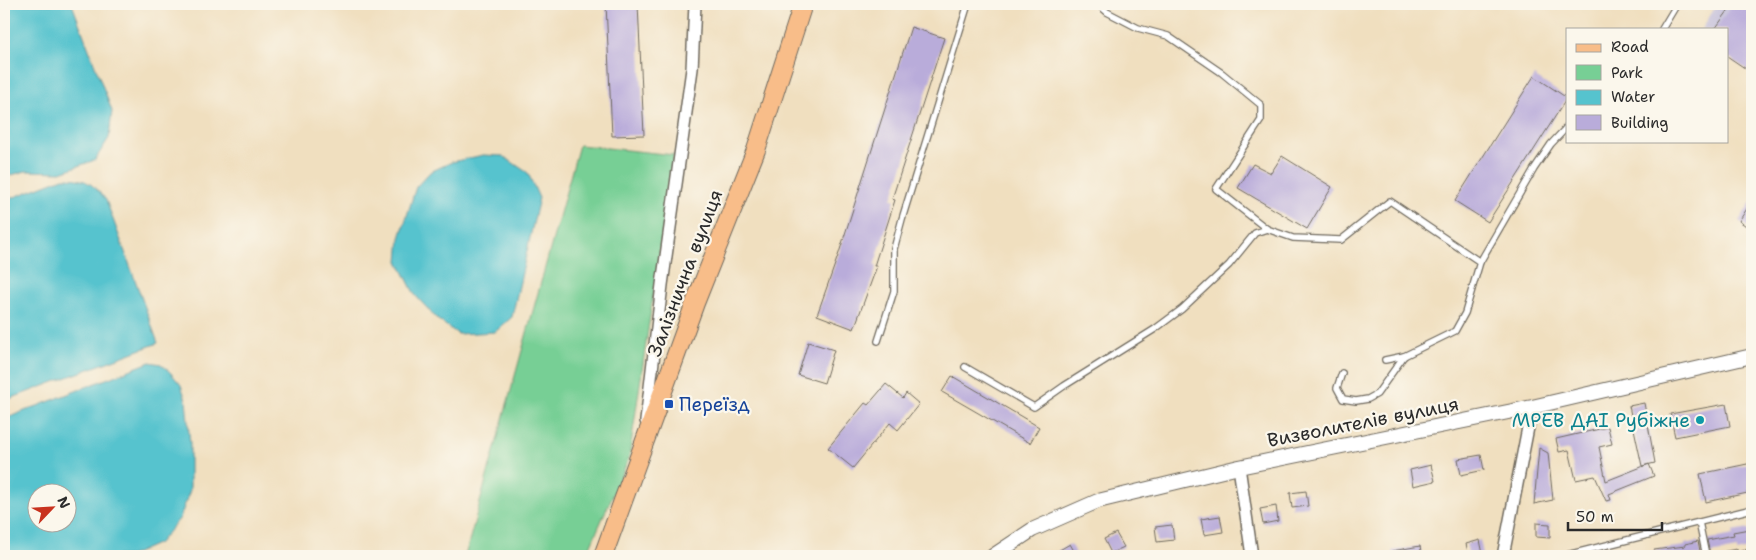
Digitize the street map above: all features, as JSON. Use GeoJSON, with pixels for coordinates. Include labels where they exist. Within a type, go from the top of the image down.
{"type":"FeatureCollection","features":[{"type":"Feature","properties":{"kind":"main road","name":"Залізнична вулиця"},"geometry":{"type":"LineString","coordinates":[[603,556],[695,303],[756,150],[803,4]]}},
{"type":"Feature","properties":{"kind":"street"},"geometry":{"type":"LineString","coordinates":[[644,440],[662,285],[692,69],[695,4]]}},
{"type":"Feature","properties":{"kind":"street","name":"Визволителів вулиця"},"geometry":{"type":"LineString","coordinates":[[993,556],[1032,530],[1098,501],[1239,467],[1532,408],[1752,356]]}},
{"type":"Feature","properties":{"kind":"street"},"geometry":{"type":"LineString","coordinates":[[1503,556],[1532,408]]}},
{"type":"Feature","properties":{"kind":"street"},"geometry":{"type":"LineString","coordinates":[[1239,467],[1252,556]]}},
{"type":"Feature","properties":{"kind":"lane"},"geometry":{"type":"LineString","coordinates":[[878,341],[894,291],[894,250],[902,219],[968,4]]}},
{"type":"Feature","properties":{"kind":"lane"},"geometry":{"type":"LineString","coordinates":[[1098,4],[1107,12],[1138,28],[1168,36],[1222,73],[1261,105],[1261,120],[1216,189],[1266,229],[1293,238],[1341,240],[1390,200],[1480,262]]}},
{"type":"Feature","properties":{"kind":"lane"},"geometry":{"type":"LineString","coordinates":[[1663,28],[1677,4]]}},
{"type":"Feature","properties":{"kind":"lane"},"geometry":{"type":"LineString","coordinates":[[1385,360],[1404,356],[1455,331],[1465,313],[1480,262],[1534,169],[1551,144],[1566,128]]}},
{"type":"Feature","properties":{"kind":"lane"},"geometry":{"type":"LineString","coordinates":[[965,367],[1034,406],[1155,329],[1182,309],[1229,265],[1254,233],[1266,229]]}},
{"type":"Feature","properties":{"kind":"lane"},"geometry":{"type":"LineString","coordinates":[[1342,373],[1338,388],[1343,399],[1356,401],[1368,398],[1377,394],[1404,356]]}},
{"type":"Feature","properties":{"kind":"lane"},"geometry":{"type":"LineString","coordinates":[[1563,556],[1752,509]]}},
{"type":"Feature","properties":{"kind":"lane"},"geometry":{"type":"LineString","coordinates":[[1699,522],[1706,556]]}},
{"type":"Feature","properties":{"kind":"shaded area"},"geometry":{"type":"Polygon","coordinates":[[[1717,4],[1752,4],[1752,73],[1728,56],[1728,28],[1703,28],[1717,4]]]}},
{"type":"Feature","properties":{"kind":"green space"},"geometry":{"type":"Polygon","coordinates":[[[579,145],[674,155],[629,458],[586,556],[465,556],[579,145]]]}},
{"type":"Feature","properties":{"kind":"water"},"geometry":{"type":"Polygon","coordinates":[[[4,4],[72,4],[112,111],[109,138],[95,160],[61,172],[26,171],[4,177],[4,4]]]}},
{"type":"Feature","properties":{"kind":"water"},"geometry":{"type":"Polygon","coordinates":[[[483,155],[503,156],[528,173],[539,198],[512,317],[495,332],[458,334],[438,320],[415,295],[398,261],[400,238],[416,187],[430,172],[452,162],[483,155]]]}},
{"type":"Feature","properties":{"kind":"water"},"geometry":{"type":"Polygon","coordinates":[[[63,178],[83,180],[97,189],[106,200],[158,343],[4,401],[4,201],[63,178]]]}},
{"type":"Feature","properties":{"kind":"water"},"geometry":{"type":"Polygon","coordinates":[[[150,362],[161,364],[181,385],[186,400],[190,444],[190,490],[180,518],[159,543],[130,556],[4,556],[4,419],[150,362]]]}},
{"type":"Feature","properties":{"kind":"building"},"geometry":{"type":"Polygon","coordinates":[[[606,4],[638,4],[644,135],[612,136],[606,4]]]}},
{"type":"Feature","properties":{"kind":"building"},"geometry":{"type":"Polygon","coordinates":[[[1733,4],[1752,4],[1752,73],[1728,57],[1728,28],[1716,28],[1733,4]]]}},
{"type":"Feature","properties":{"kind":"building"},"geometry":{"type":"Polygon","coordinates":[[[911,27],[944,38],[892,199],[895,200],[874,266],[877,266],[854,329],[817,315],[839,253],[911,27]]]}},
{"type":"Feature","properties":{"kind":"building"},"geometry":{"type":"Polygon","coordinates":[[[1534,76],[1566,97],[1488,222],[1455,201],[1534,76]]]}},
{"type":"Feature","properties":{"kind":"building"},"geometry":{"type":"Polygon","coordinates":[[[1282,156],[1332,187],[1307,229],[1238,188],[1253,164],[1271,173],[1282,156]]]}},
{"type":"Feature","properties":{"kind":"building"},"geometry":{"type":"Polygon","coordinates":[[[1752,201],[1752,230],[1739,221],[1752,201]]]}},
{"type":"Feature","properties":{"kind":"building"},"geometry":{"type":"Polygon","coordinates":[[[808,342],[834,350],[824,383],[798,375],[808,342]]]}},
{"type":"Feature","properties":{"kind":"building"},"geometry":{"type":"Polygon","coordinates":[[[952,376],[1039,427],[1030,443],[942,392],[952,376]]]}},
{"type":"Feature","properties":{"kind":"building"},"geometry":{"type":"Polygon","coordinates":[[[886,384],[903,398],[906,393],[919,404],[898,430],[890,423],[853,468],[828,448],[865,403],[868,405],[886,384]]]}},
{"type":"Feature","properties":{"kind":"building"},"geometry":{"type":"Polygon","coordinates":[[[1644,403],[1655,463],[1642,466],[1629,406],[1644,403]]]}},
{"type":"Feature","properties":{"kind":"building","name":"МРЕВ ДАІ Рубіжне"},"geometry":{"type":"Polygon","coordinates":[[[1726,404],[1730,426],[1675,437],[1670,414],[1726,404]]]}},
{"type":"Feature","properties":{"kind":"building"},"geometry":{"type":"Polygon","coordinates":[[[1608,427],[1612,444],[1599,447],[1606,481],[1649,464],[1654,476],[1609,494],[1611,500],[1606,501],[1595,476],[1576,480],[1569,450],[1559,452],[1556,439],[1608,427]]]}},
{"type":"Feature","properties":{"kind":"building"},"geometry":{"type":"Polygon","coordinates":[[[1539,448],[1548,453],[1553,500],[1534,504],[1539,448]]]}},
{"type":"Feature","properties":{"kind":"building"},"geometry":{"type":"Polygon","coordinates":[[[1481,455],[1484,470],[1461,475],[1458,459],[1481,455]]]}},
{"type":"Feature","properties":{"kind":"building"},"geometry":{"type":"Polygon","coordinates":[[[1752,463],[1752,492],[1706,502],[1700,474],[1752,463]]]}},
{"type":"Feature","properties":{"kind":"building"},"geometry":{"type":"Polygon","coordinates":[[[1431,465],[1435,481],[1413,486],[1410,470],[1431,465]]]}},
{"type":"Feature","properties":{"kind":"building"},"geometry":{"type":"Polygon","coordinates":[[[1306,491],[1308,506],[1292,508],[1290,493],[1306,491]]]}},
{"type":"Feature","properties":{"kind":"building"},"geometry":{"type":"Polygon","coordinates":[[[1276,506],[1278,521],[1263,524],[1260,509],[1276,506]]]}},
{"type":"Feature","properties":{"kind":"building"},"geometry":{"type":"Polygon","coordinates":[[[1220,516],[1223,532],[1204,535],[1201,519],[1220,516]]]}},
{"type":"Feature","properties":{"kind":"building"},"geometry":{"type":"Polygon","coordinates":[[[1536,523],[1550,524],[1550,538],[1536,537],[1536,523]]]}},
{"type":"Feature","properties":{"kind":"building"},"geometry":{"type":"Polygon","coordinates":[[[1172,525],[1174,540],[1157,542],[1155,527],[1172,525]]]}},
{"type":"Feature","properties":{"kind":"building"},"geometry":{"type":"Polygon","coordinates":[[[1749,529],[1752,548],[1737,552],[1737,549],[1710,554],[1707,540],[1734,535],[1733,532],[1749,529]]]}},
{"type":"Feature","properties":{"kind":"building"},"geometry":{"type":"Polygon","coordinates":[[[1116,533],[1124,547],[1111,553],[1104,539],[1116,533]]]}},
{"type":"Feature","properties":{"kind":"building"},"geometry":{"type":"Polygon","coordinates":[[[1480,540],[1483,554],[1469,556],[1466,544],[1480,540]]]}},
{"type":"Feature","properties":{"kind":"building"},"geometry":{"type":"Polygon","coordinates":[[[1698,541],[1701,556],[1654,556],[1654,550],[1685,546],[1685,544],[1698,541]]]}},
{"type":"Feature","properties":{"kind":"building"},"geometry":{"type":"Polygon","coordinates":[[[1070,544],[1077,556],[1049,556],[1070,544]]]}},
{"type":"Feature","properties":{"kind":"building"},"geometry":{"type":"Polygon","coordinates":[[[1420,546],[1422,556],[1393,556],[1392,551],[1420,546]]]}},
{"type":"Feature","properties":{"kind":"place","name":"Переїзд"},"geometry":{"type":"Point","coordinates":[669,404]}},
{"type":"Feature","properties":{"kind":"place","name":"МРЕВ ДАІ Рубіжне"},"geometry":{"type":"Point","coordinates":[1700,420]}}]}
